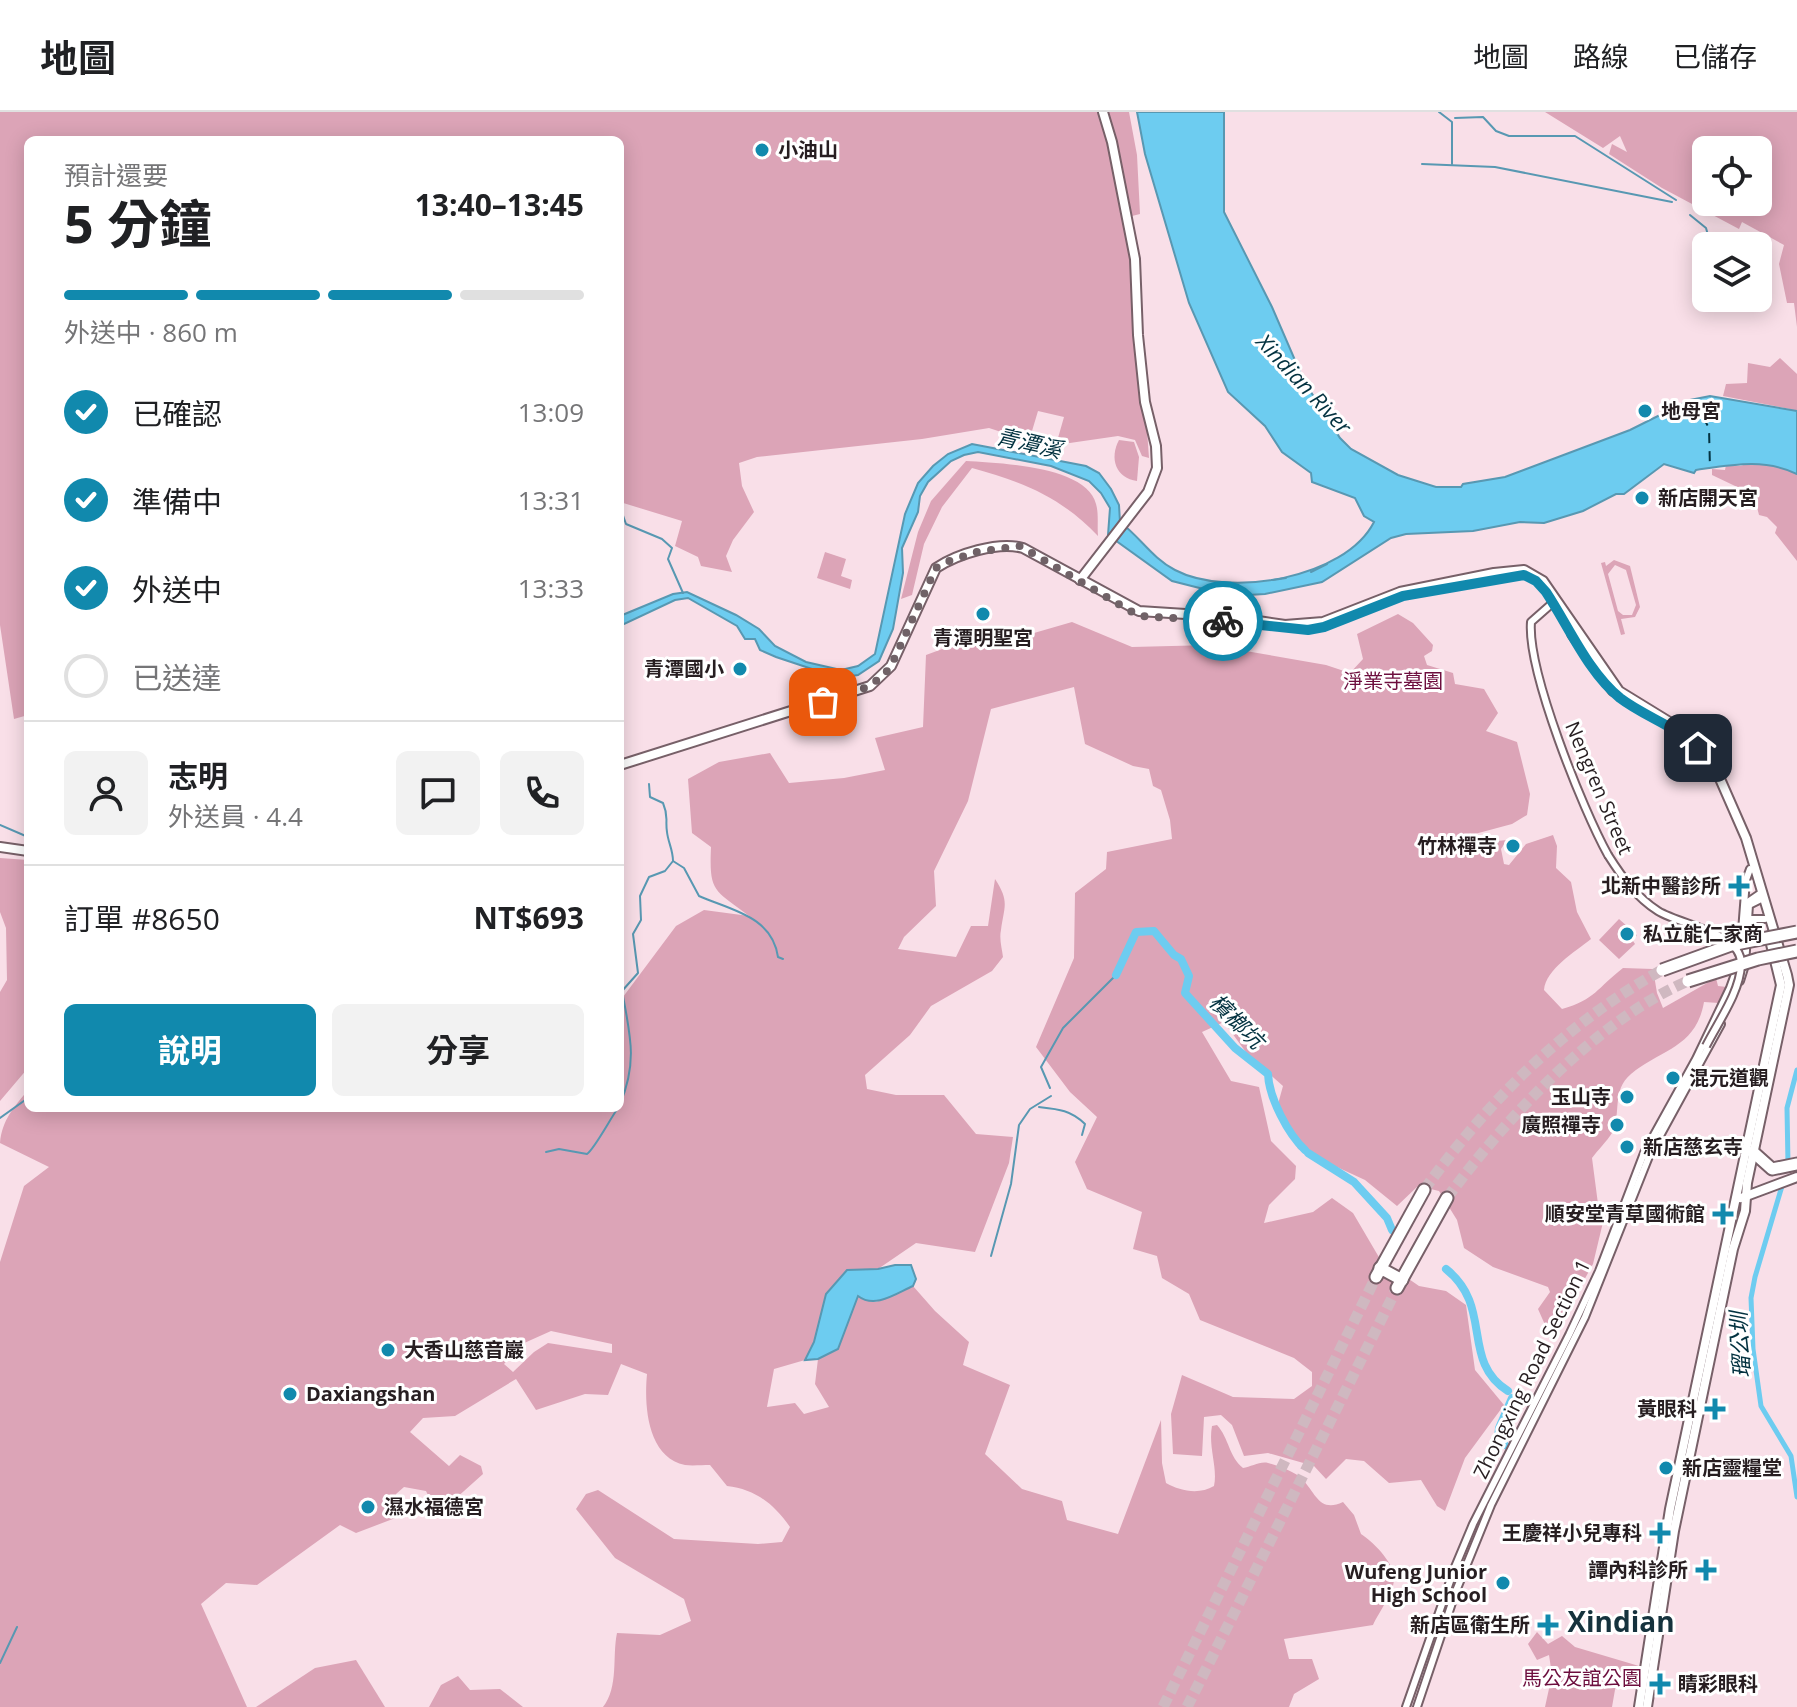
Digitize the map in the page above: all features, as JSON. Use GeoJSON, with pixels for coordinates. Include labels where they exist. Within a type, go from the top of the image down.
{"type":"FeatureCollection","features":[{"type":"Feature","properties":{"kind":"highway"},"geometry":{"type":"LineString","coordinates":[[1662,970],[1743,942],[1797,932]]}},
{"type":"Feature","properties":{"kind":"highway"},"geometry":{"type":"LineString","coordinates":[[1688,981],[1797,951]]}},
{"type":"Feature","properties":{"kind":"highway"},"geometry":{"type":"LineString","coordinates":[[1694,957],[1701,976]]}},
{"type":"Feature","properties":{"kind":"highway"},"geometry":{"type":"LineString","coordinates":[[1753,1152],[1772,1169],[1797,1170]]}},
{"type":"Feature","properties":{"kind":"highway"},"geometry":{"type":"LineString","coordinates":[[1438,1212],[1421,1195],[1378,1273],[1400,1284],[1447,1198]]}},
{"type":"Feature","properties":{"kind":"main road"},"geometry":{"type":"LineString","coordinates":[[1080,580],[1148,492],[1158,456],[1145,402],[1135,259],[1103,112]]}},
{"type":"Feature","properties":{"kind":"main road"},"geometry":{"type":"LineString","coordinates":[[624,764],[856,692],[876,682],[891,666],[931,575],[946,562],[1007,546],[1020,546],[1080,580],[1088,589],[1139,616],[1301,630],[1324,627],[1403,596],[1518,574],[1536,581],[1555,602],[1619,691],[1689,734],[1710,756],[1740,824],[1783,976],[1741,1194],[1670,1509],[1639,1707]]}},
{"type":"Feature","properties":{"kind":"main road"},"geometry":{"type":"LineString","coordinates":[[1555,602],[1604,683],[1629,704],[1687,737],[1712,768],[1760,896],[1783,976],[1789,985],[1741,1194],[1745,1211]]}},
{"type":"Feature","properties":{"kind":"main road"},"geometry":{"type":"LineString","coordinates":[[0,847],[24,850]]}},
{"type":"Feature","properties":{"kind":"main road"},"geometry":{"type":"LineString","coordinates":[[1741,1194],[1797,1170]]}},
{"type":"Feature","properties":{"kind":"main road"},"geometry":{"type":"LineString","coordinates":[[1647,1707],[1674,1531],[1733,1249],[1745,1211],[1762,1192],[1797,1170]]}},
{"type":"Feature","properties":{"kind":"main road"},"geometry":{"type":"LineString","coordinates":[[1741,1194],[1762,1192]]}},
{"type":"Feature","properties":{"kind":"street","name":"Nengren Street"},"geometry":{"type":"LineString","coordinates":[[1555,602],[1537,615],[1530,626],[1538,668],[1545,698],[1608,855],[1644,900],[1671,918],[1730,940],[1739,949],[1739,976],[1699,1061]]}},
{"type":"Feature","properties":{"kind":"street","name":"Zhongxing Road Section 1"},"geometry":{"type":"LineString","coordinates":[[1406,1707],[1473,1524],[1599,1271],[1644,1153],[1699,1061],[1738,967],[1750,869]]}},
{"type":"Feature","properties":{"kind":"street","name":"Zhongxing Road Section 1"},"geometry":{"type":"LineString","coordinates":[[1417,1707],[1456,1591],[1491,1505],[1585,1317],[1650,1154],[1743,976],[1749,905],[1760,896]]}},
{"type":"Feature","properties":{"kind":"street"},"geometry":{"type":"LineString","coordinates":[[1743,907],[1760,896]]}},
{"type":"Feature","properties":{"kind":"street"},"geometry":{"type":"LineString","coordinates":[[1748,919],[1765,919]]}},
{"type":"Feature","properties":{"kind":"green space"},"geometry":{"type":"Polygon","coordinates":[[[0,112],[1129,112],[1137,155],[1140,214],[1124,218],[1135,264],[1149,458],[1142,456],[1135,440],[1118,436],[1056,445],[1064,417],[1038,411],[1029,441],[989,428],[922,439],[757,457],[739,463],[742,486],[754,512],[733,540],[726,556],[732,572],[701,566],[698,557],[675,546],[682,521],[624,503],[624,136],[24,136],[24,716],[14,719],[0,625],[0,112]]]}},
{"type":"Feature","properties":{"kind":"green space"},"geometry":{"type":"Polygon","coordinates":[[[1545,112],[1797,112],[1797,327],[1794,303],[1787,303],[1779,264],[1784,245],[1772,238],[1772,232],[1760,232],[1742,222],[1739,229],[1715,216],[1772,216],[1772,136],[1692,136],[1692,204],[1609,154],[1612,144],[1627,152],[1620,136],[1603,148],[1545,112]]]}},
{"type":"Feature","properties":{"kind":"green space"},"geometry":{"type":"Polygon","coordinates":[[[1780,358],[1797,374],[1797,414],[1790,409],[1723,396],[1726,384],[1747,383],[1748,363],[1770,367],[1780,358]]]}},
{"type":"Feature","properties":{"kind":"green space"},"geometry":{"type":"Polygon","coordinates":[[[1119,440],[1134,442],[1139,457],[1137,481],[1124,476],[1116,466],[1119,440]]]}},
{"type":"Feature","properties":{"kind":"green space"},"geometry":{"type":"Polygon","coordinates":[[[966,461],[1040,469],[1076,482],[1089,491],[1096,504],[1098,536],[1055,501],[1008,479],[972,468],[942,507],[924,544],[912,595],[901,599],[918,532],[931,501],[966,461]]]}},
{"type":"Feature","properties":{"kind":"green space"},"geometry":{"type":"Polygon","coordinates":[[[1753,462],[1780,466],[1797,474],[1797,561],[1775,533],[1777,527],[1767,517],[1759,515],[1754,495],[1712,475],[1712,469],[1725,470],[1726,465],[1740,466],[1753,462]]]}},
{"type":"Feature","properties":{"kind":"green space"},"geometry":{"type":"Polygon","coordinates":[[[825,552],[846,559],[841,576],[852,580],[850,589],[817,578],[825,552]]]}},
{"type":"Feature","properties":{"kind":"green space"},"geometry":{"type":"Polygon","coordinates":[[[1614,560],[1630,566],[1640,607],[1635,617],[1621,619],[1625,634],[1621,635],[1601,563],[1605,562],[1606,566],[1614,560]],[[1615,565],[1608,574],[1618,611],[1623,615],[1632,615],[1636,605],[1626,570],[1615,565]]]}},
{"type":"Feature","properties":{"kind":"green space","name":"淨業寺墓園"},"geometry":{"type":"Polygon","coordinates":[[[1398,614],[1413,623],[1433,645],[1432,651],[1424,656],[1427,665],[1453,673],[1455,684],[1484,689],[1498,713],[1486,731],[1517,742],[1530,794],[1527,815],[1512,824],[1471,835],[1478,843],[1507,840],[1501,849],[1504,864],[1509,865],[1526,844],[1553,835],[1557,846],[1556,868],[1571,882],[1577,912],[1591,939],[1562,962],[1546,982],[1544,990],[1562,1009],[1589,997],[1623,968],[1653,969],[1663,1008],[1716,978],[1718,986],[1727,987],[1719,1003],[1704,1002],[1700,1017],[1685,1038],[1631,1074],[1621,1088],[1612,1133],[1592,1158],[1598,1204],[1604,1218],[1593,1264],[1557,1329],[1546,1327],[1538,1309],[1550,1292],[1548,1287],[1493,1267],[1464,1248],[1457,1220],[1439,1191],[1418,1186],[1397,1206],[1365,1180],[1298,1149],[1278,1104],[1283,1086],[1248,1055],[1224,1022],[1202,1032],[1231,1081],[1259,1087],[1271,1141],[1296,1166],[1295,1179],[1269,1205],[1264,1223],[1313,1212],[1332,1198],[1353,1213],[1380,1259],[1419,1286],[1446,1291],[1466,1305],[1475,1370],[1504,1405],[1465,1458],[1445,1511],[1437,1506],[1421,1480],[1389,1483],[1364,1461],[1346,1459],[1326,1479],[1314,1466],[1268,1453],[1244,1456],[1232,1425],[1221,1415],[1204,1417],[1202,1456],[1173,1454],[1171,1414],[1182,1375],[1233,1397],[1294,1399],[1312,1386],[1312,1372],[1294,1358],[1200,1320],[1189,1294],[1162,1278],[1157,1256],[1133,1249],[1142,1212],[1087,1189],[1075,1162],[1097,1117],[1070,1092],[1036,1047],[1074,958],[1075,893],[1106,869],[1107,852],[1172,839],[1161,790],[1153,786],[1149,769],[1133,766],[1085,744],[1074,687],[991,709],[968,801],[934,871],[936,906],[904,937],[898,949],[956,957],[971,926],[988,926],[995,879],[1004,899],[1000,937],[1003,957],[992,971],[931,1006],[910,1035],[865,1075],[867,1089],[896,1095],[944,1095],[976,1134],[1013,1137],[1009,1163],[975,1252],[916,1243],[878,1269],[847,1270],[826,1294],[814,1342],[805,1360],[774,1369],[767,1407],[795,1403],[804,1414],[829,1407],[815,1384],[818,1359],[838,1349],[858,1295],[876,1302],[913,1286],[969,1342],[963,1365],[1010,1385],[985,1454],[1022,1489],[1062,1501],[1067,1520],[1118,1534],[1161,1420],[1162,1463],[1166,1483],[1190,1491],[1214,1486],[1211,1434],[1212,1426],[1217,1425],[1243,1468],[1262,1463],[1277,1466],[1300,1477],[1324,1504],[1343,1502],[1354,1515],[1361,1534],[1382,1553],[1393,1573],[1392,1590],[1373,1625],[1284,1639],[1289,1659],[1312,1659],[1319,1679],[1294,1694],[1289,1707],[603,1707],[613,1681],[617,1633],[660,1635],[691,1621],[684,1599],[615,1558],[576,1509],[586,1494],[598,1490],[674,1539],[758,1544],[782,1542],[790,1527],[763,1499],[746,1490],[727,1486],[710,1465],[685,1465],[663,1452],[655,1441],[648,1414],[647,1374],[621,1364],[608,1395],[585,1394],[536,1410],[516,1379],[455,1416],[423,1418],[410,1432],[449,1466],[460,1455],[481,1466],[483,1474],[445,1508],[435,1510],[426,1491],[404,1487],[396,1494],[398,1517],[356,1533],[340,1525],[257,1585],[226,1583],[201,1604],[247,1707],[0,1707],[0,1262],[24,1186],[49,1167],[0,1143],[6,1121],[24,1095],[24,1112],[624,1112],[624,996],[676,926],[704,910],[749,916],[716,889],[711,873],[711,847],[692,833],[688,779],[719,762],[770,753],[789,783],[844,778],[885,770],[875,738],[923,727],[926,655],[964,641],[1034,633],[1072,622],[1132,647],[1211,645],[1326,665],[1350,673],[1363,659],[1357,634],[1398,614]],[[551,1331],[522,1344],[504,1364],[513,1372],[548,1343],[612,1353],[612,1344],[551,1331]]]}},
{"type":"Feature","properties":{"kind":"green space"},"geometry":{"type":"Polygon","coordinates":[[[0,858],[24,860],[24,1073],[0,1101],[0,992],[7,980],[6,928],[0,912],[0,858]]]}},
{"type":"Feature","properties":{"kind":"green space"},"geometry":{"type":"Polygon","coordinates":[[[1619,919],[1637,935],[1633,941],[1635,944],[1619,959],[1599,940],[1619,919]]]}},
{"type":"Feature","properties":{"kind":"green space","name":"馬公友誼公園"},"geometry":{"type":"Polygon","coordinates":[[[1537,1632],[1548,1644],[1562,1636],[1575,1647],[1639,1666],[1632,1666],[1627,1671],[1625,1681],[1616,1684],[1612,1707],[1545,1707],[1552,1675],[1549,1655],[1537,1660],[1528,1644],[1537,1632]]]}},
{"type":"Feature","properties":{"kind":"green space"},"geometry":{"type":"Polygon","coordinates":[[[356,1660],[385,1707],[256,1707],[315,1668],[356,1660]]]}},
{"type":"Feature","properties":{"kind":"green space"},"geometry":{"type":"Polygon","coordinates":[[[458,1676],[470,1690],[500,1689],[523,1707],[429,1707],[441,1685],[458,1676]]]}},
{"type":"Feature","properties":{"kind":"water","name":"Xindian River"},"geometry":{"type":"Polygon","coordinates":[[[1137,112],[1224,112],[1224,212],[1272,307],[1304,381],[1340,438],[1351,449],[1398,475],[1436,487],[1461,487],[1463,484],[1505,477],[1630,430],[1690,400],[1710,396],[1797,411],[1797,474],[1760,464],[1722,466],[1696,470],[1694,473],[1664,464],[1624,494],[1616,494],[1583,511],[1544,523],[1520,522],[1473,531],[1406,534],[1391,538],[1322,582],[1265,594],[1231,596],[1172,581],[1108,535],[1110,508],[1089,481],[1051,466],[978,452],[951,461],[928,482],[920,496],[918,512],[902,548],[903,573],[893,629],[879,661],[858,675],[839,678],[760,650],[755,639],[745,639],[737,626],[688,598],[675,600],[624,624],[624,614],[673,594],[687,592],[736,615],[759,629],[775,646],[806,662],[841,670],[858,666],[875,654],[905,514],[918,483],[948,454],[972,444],[1086,466],[1099,473],[1119,505],[1120,522],[1167,565],[1198,578],[1254,582],[1284,578],[1312,570],[1359,542],[1374,522],[1364,516],[1355,498],[1312,482],[1311,473],[1282,452],[1265,426],[1228,392],[1189,303],[1145,154],[1137,112]]]}},
{"type":"Feature","properties":{"kind":"water"},"geometry":{"type":"Polygon","coordinates":[[[911,1265],[916,1279],[913,1286],[878,1301],[858,1296],[838,1349],[818,1359],[805,1360],[814,1342],[826,1294],[847,1270],[911,1265]]]}},
{"type":"Feature","properties":{"kind":"waterway"},"geometry":{"type":"LineString","coordinates":[[1439,112],[1452,122],[1452,164]]}},
{"type":"Feature","properties":{"kind":"waterway"},"geometry":{"type":"LineString","coordinates":[[1455,118],[1483,117],[1496,131],[1509,136],[1575,136],[1676,200]]}},
{"type":"Feature","properties":{"kind":"waterway"},"geometry":{"type":"LineString","coordinates":[[1422,164],[1495,167],[1672,202]]}},
{"type":"Feature","properties":{"kind":"waterway"},"geometry":{"type":"LineString","coordinates":[[1690,215],[1707,232]]}},
{"type":"Feature","properties":{"kind":"waterway"},"geometry":{"type":"LineString","coordinates":[[624,518],[626,524],[662,539],[672,548],[668,559],[683,593]]}},
{"type":"Feature","properties":{"kind":"waterway","name":"青潭溪"},"geometry":{"type":"LineString","coordinates":[[1311,572],[1327,564]]}},
{"type":"Feature","properties":{"kind":"waterway","name":"青潭溪"},"geometry":{"type":"LineString","coordinates":[[1273,580],[1286,578]]}},
{"type":"Feature","properties":{"kind":"waterway"},"geometry":{"type":"LineString","coordinates":[[624,989],[638,973],[633,934],[641,920],[640,896],[649,877],[665,871],[673,861],[665,808],[663,803],[650,797],[649,784]]}},
{"type":"Feature","properties":{"kind":"waterway","name":"青潭溪"},"geometry":{"type":"LineString","coordinates":[[0,825],[24,835]]}},
{"type":"Feature","properties":{"kind":"waterway"},"geometry":{"type":"LineString","coordinates":[[673,861],[684,868],[699,896],[759,923],[768,932],[778,957],[783,959]]}},
{"type":"Feature","properties":{"kind":"waterway","name":"檳榔坑"},"geometry":{"type":"LineString","coordinates":[[1116,975],[1136,932],[1154,931],[1181,959],[1189,976],[1185,993],[1235,1048],[1268,1074],[1280,1115],[1305,1150]]}},
{"type":"Feature","properties":{"kind":"waterway","name":"檳榔坑"},"geometry":{"type":"LineString","coordinates":[[1050,1088],[1041,1067],[1063,1028],[1116,975]]}},
{"type":"Feature","properties":{"kind":"waterway"},"geometry":{"type":"LineString","coordinates":[[624,1002],[631,1061],[624,1094]]}},
{"type":"Feature","properties":{"kind":"waterway","name":"瑠公圳"},"geometry":{"type":"LineString","coordinates":[[1788,1164],[1787,1108],[1797,1070]]}},
{"type":"Feature","properties":{"kind":"waterway","name":"檳榔坑"},"geometry":{"type":"LineString","coordinates":[[991,1256],[1011,1184],[1019,1125],[1030,1109],[1051,1096]]}},
{"type":"Feature","properties":{"kind":"waterway"},"geometry":{"type":"LineString","coordinates":[[0,1118],[24,1101]]}},
{"type":"Feature","properties":{"kind":"waterway"},"geometry":{"type":"LineString","coordinates":[[1039,1107],[1075,1116],[1085,1124],[1082,1135]]}},
{"type":"Feature","properties":{"kind":"waterway"},"geometry":{"type":"LineString","coordinates":[[546,1152],[559,1149],[587,1154],[615,1112]]}},
{"type":"Feature","properties":{"kind":"waterway","name":"檳榔坑"},"geometry":{"type":"LineString","coordinates":[[1308,1153],[1354,1182],[1387,1218],[1392,1230]]}},
{"type":"Feature","properties":{"kind":"waterway","name":"瑠公圳"},"geometry":{"type":"LineString","coordinates":[[1782,1186],[1751,1298],[1753,1349],[1761,1406],[1791,1456],[1797,1497]]}},
{"type":"Feature","properties":{"kind":"waterway","name":"檳榔坑"},"geometry":{"type":"LineString","coordinates":[[1446,1269],[1469,1300],[1485,1365],[1494,1379],[1508,1391]]}},
{"type":"Feature","properties":{"kind":"waterway","name":"檳榔坑"},"geometry":{"type":"LineString","coordinates":[[1505,1445],[1498,1438],[1499,1428],[1512,1398]]}},
{"type":"Feature","properties":{"kind":"waterway"},"geometry":{"type":"LineString","coordinates":[[0,1663],[17,1627]]}},
{"type":"Feature","properties":{"kind":"ferry route"},"geometry":{"type":"LineString","coordinates":[[1694,401],[1709,428],[1710,469]]}},
{"type":"Feature","properties":{"kind":"tunnel"},"geometry":{"type":"LineString","coordinates":[[1424,1190],[1475,1125],[1531,1066],[1593,1014],[1662,970]]}},
{"type":"Feature","properties":{"kind":"tunnel"},"geometry":{"type":"LineString","coordinates":[[1447,1198],[1496,1136],[1555,1074],[1620,1020],[1688,981]]}},
{"type":"Feature","properties":{"kind":"tunnel"},"geometry":{"type":"LineString","coordinates":[[1163,1707],[1376,1277]]}},
{"type":"Feature","properties":{"kind":"tunnel"},"geometry":{"type":"LineString","coordinates":[[1187,1707],[1397,1288]]}},
{"type":"Feature","properties":{"kind":"way so far"},"geometry":{"type":"LineString","coordinates":[[823,702],[856,692],[883,676],[891,666],[936,568],[977,552],[1020,546],[1080,580],[1088,589],[1139,616],[1223,621]]}},
{"type":"Feature","properties":{"kind":"place","name":"小油山"},"geometry":{"type":"Point","coordinates":[762,150]}},
{"type":"Feature","properties":{"kind":"place","name":"地母宮"},"geometry":{"type":"Point","coordinates":[1645,411]}},
{"type":"Feature","properties":{"kind":"place","name":"新店開天宮"},"geometry":{"type":"Point","coordinates":[1642,498]}},
{"type":"Feature","properties":{"kind":"place","name":"青潭明聖宮"},"geometry":{"type":"Point","coordinates":[983,614]}},
{"type":"Feature","properties":{"kind":"place","name":"青潭國小"},"geometry":{"type":"Point","coordinates":[740,669]}},
{"type":"Feature","properties":{"kind":"place","name":"竹林禪寺"},"geometry":{"type":"Point","coordinates":[1513,846]}},
{"type":"Feature","properties":{"kind":"place","name":"北新中醫診所"},"geometry":{"type":"Point","coordinates":[1739,886]}},
{"type":"Feature","properties":{"kind":"place","name":"私立能仁家商"},"geometry":{"type":"Point","coordinates":[1627,934]}},
{"type":"Feature","properties":{"kind":"place","name":"混元道觀"},"geometry":{"type":"Point","coordinates":[1673,1078]}},
{"type":"Feature","properties":{"kind":"place","name":"玉山寺"},"geometry":{"type":"Point","coordinates":[1627,1097]}},
{"type":"Feature","properties":{"kind":"place","name":"廣照禪寺"},"geometry":{"type":"Point","coordinates":[1617,1125]}},
{"type":"Feature","properties":{"kind":"place","name":"新店慈玄寺"},"geometry":{"type":"Point","coordinates":[1627,1147]}},
{"type":"Feature","properties":{"kind":"place","name":"順安堂青草國術館"},"geometry":{"type":"Point","coordinates":[1723,1214]}},
{"type":"Feature","properties":{"kind":"place","name":"大香山慈音巖"},"geometry":{"type":"Point","coordinates":[388,1350]}},
{"type":"Feature","properties":{"kind":"place","name":"Daxiangshan"},"geometry":{"type":"Point","coordinates":[290,1394]}},
{"type":"Feature","properties":{"kind":"place","name":"黃眼科"},"geometry":{"type":"Point","coordinates":[1715,1409]}},
{"type":"Feature","properties":{"kind":"place","name":"新店靈糧堂"},"geometry":{"type":"Point","coordinates":[1666,1468]}},
{"type":"Feature","properties":{"kind":"place","name":"濕水福德宮"},"geometry":{"type":"Point","coordinates":[368,1507]}},
{"type":"Feature","properties":{"kind":"place","name":"王慶祥小兒專科"},"geometry":{"type":"Point","coordinates":[1660,1533]}},
{"type":"Feature","properties":{"kind":"place","name":"譚內科診所"},"geometry":{"type":"Point","coordinates":[1706,1570]}},
{"type":"Feature","properties":{"kind":"place","name":"Wufeng Junior High School"},"geometry":{"type":"Point","coordinates":[1503,1583]}},
{"type":"Feature","properties":{"kind":"place","name":"新店區衛生所"},"geometry":{"type":"Point","coordinates":[1548,1625]}},
{"type":"Feature","properties":{"kind":"place","name":"睛彩眼科"},"geometry":{"type":"Point","coordinates":[1660,1684]}},
{"type":"Feature","properties":{"kind":"district","name":"Xindian"},"geometry":{"type":"Point","coordinates":[1621,1622]}},
{"type":"Feature","properties":{"kind":"route"},"geometry":{"type":"LineString","coordinates":[[1223,621],[1308,630],[1324,627],[1403,596],[1524,575],[1540,584],[1546,592],[1604,683],[1629,704],[1687,737],[1698,748]]}}]}
